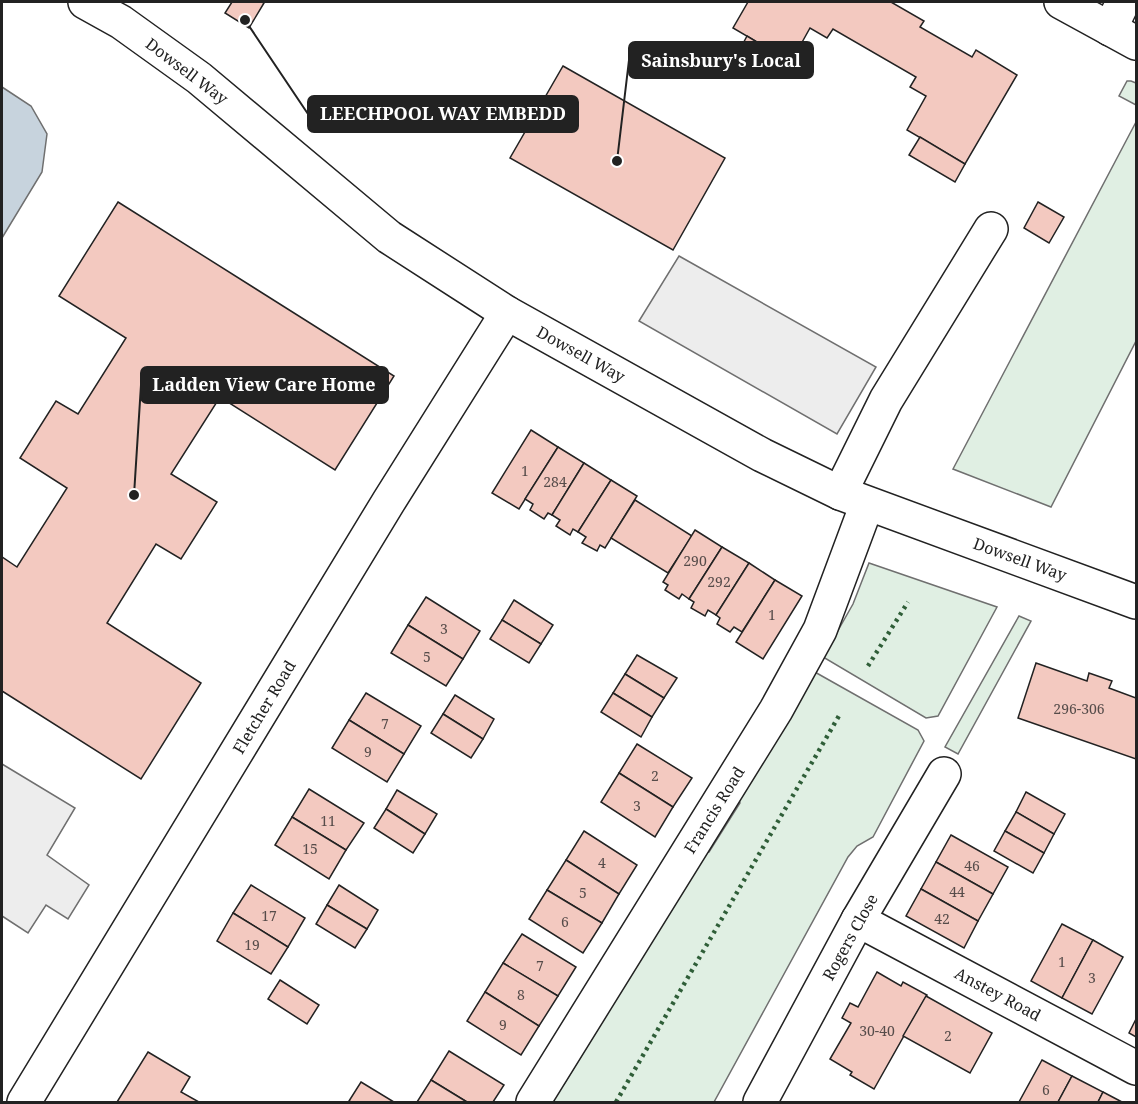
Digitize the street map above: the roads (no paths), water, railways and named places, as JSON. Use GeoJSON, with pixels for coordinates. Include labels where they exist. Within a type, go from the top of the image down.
{"type":"FeatureCollection","features":[{"type":"Feature","properties":{"kind":"street","name":"Dowsell Way"},"geometry":{"type":"LineString","coordinates":[[85,2],[127,12],[199,78],[389,237],[507,313],[762,455],[854,498],[1137,602]]}},
{"type":"Feature","properties":{"kind":"street"},"geometry":{"type":"LineString","coordinates":[[1061,2],[1123,25]]}},
{"type":"Feature","properties":{"kind":"street","name":"Francis Road"},"geometry":{"type":"LineString","coordinates":[[533,1102],[776,710],[820,630],[854,498],[886,400],[991,229]]}},
{"type":"Feature","properties":{"kind":"street","name":"Fletcher Road"},"geometry":{"type":"LineString","coordinates":[[24,1102],[389,501],[507,313]]}},
{"type":"Feature","properties":{"kind":"street","name":"Rogers Close"},"geometry":{"type":"LineString","coordinates":[[760,1102],[858,920],[944,774]]}},
{"type":"Feature","properties":{"kind":"street","name":"Anstey Road"},"geometry":{"type":"LineString","coordinates":[[858,920],[1137,1068]]}},
{"type":"Feature","properties":{"kind":"place","name":"LEECHPOOL WAY EMBEDD"},"geometry":{"type":"Point","coordinates":[245,20]}},
{"type":"Feature","properties":{"kind":"place","name":"Sainsbury's Local"},"geometry":{"type":"Point","coordinates":[617,161]}},
{"type":"Feature","properties":{"kind":"place","name":"Ladden View Care Home"},"geometry":{"type":"Point","coordinates":[134,495]}}]}
